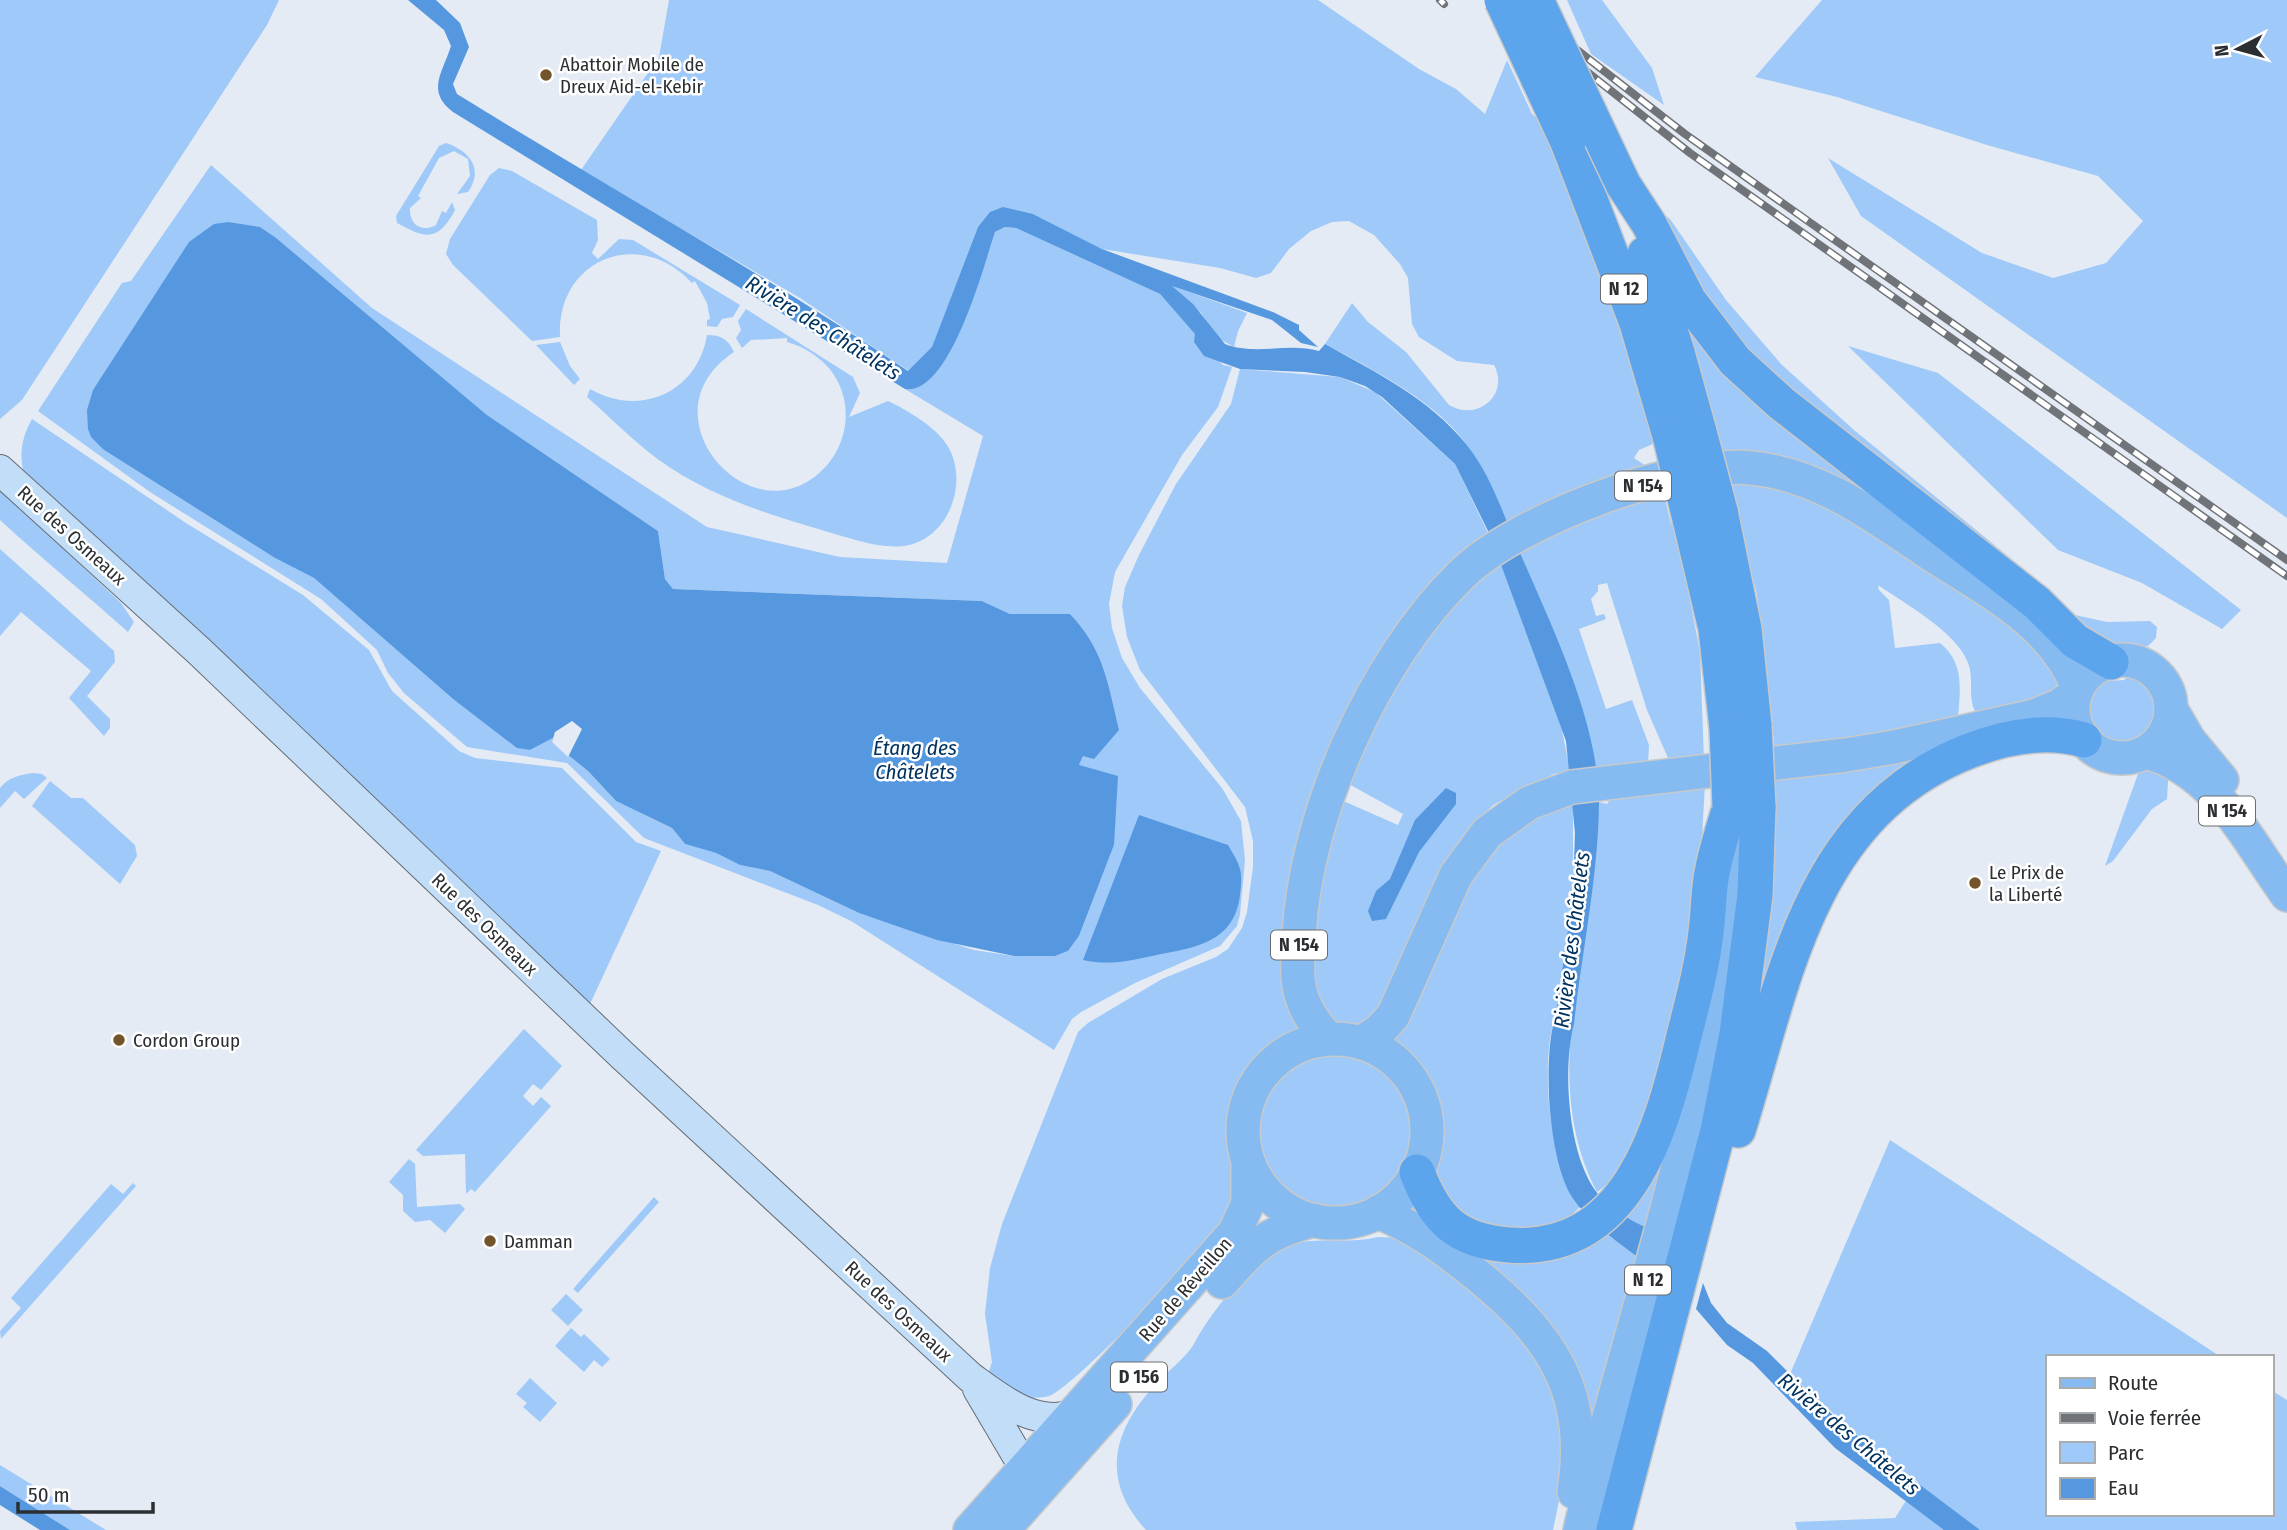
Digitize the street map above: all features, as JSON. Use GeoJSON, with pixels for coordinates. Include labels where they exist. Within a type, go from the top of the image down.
{"type":"FeatureCollection","features":[{"type":"Feature","properties":{"kind":"highway","name":"N 12"},"geometry":{"type":"LineString","coordinates":[[1502,0],[1568,142],[1637,323],[1685,436]]}},
{"type":"Feature","properties":{"kind":"highway","name":"N 12"},"geometry":{"type":"LineString","coordinates":[[1536,0],[1623,184],[1676,349],[1685,436],[1705,515],[1716,629],[1741,727],[1744,807],[1755,895],[1737,1034],[1718,1131],[1614,1530]]}},
{"type":"Feature","properties":{"kind":"highway"},"geometry":{"type":"LineString","coordinates":[[1623,184],[1649,224],[1689,301],[1735,361],[1781,403],[2037,603],[2075,641],[2110,662]]}},
{"type":"Feature","properties":{"kind":"highway"},"geometry":{"type":"LineString","coordinates":[[1688,1246],[1707,1230],[1765,1037],[1811,904],[1834,860],[1856,831],[1905,785],[1954,757],[2020,737],[2056,734],[2084,740]]}},
{"type":"Feature","properties":{"kind":"highway"},"geometry":{"type":"LineString","coordinates":[[1417,1172],[1434,1211],[1446,1223],[1468,1236],[1489,1242],[1542,1244],[1569,1236],[1600,1218],[1619,1198],[1647,1157],[1675,1075],[1704,946],[1712,870],[1744,807]]}},
{"type":"Feature","properties":{"kind":"main road","name":"N 154"},"geometry":{"type":"LineString","coordinates":[[1328,1039],[1303,1001],[1298,957],[1303,894],[1314,843],[1338,769],[1372,697],[1445,592],[1479,559],[1516,533],[1546,518],[1633,489],[1715,469],[1752,468],[1801,479],[1850,500],[2020,613],[2059,654],[2077,690]]}},
{"type":"Feature","properties":{"kind":"main road","name":"Rue des Osmeaux"},"geometry":{"type":"LineString","coordinates":[[0,470],[199,651],[623,1056],[970,1377],[1042,1463]]}},
{"type":"Feature","properties":{"kind":"main road"},"geometry":{"type":"LineString","coordinates":[[1361,1043],[1380,1030],[1393,1016],[1445,895],[1477,844],[1511,814],[1588,784],[1846,755],[2035,716],[2059,706],[2077,690],[2089,673],[2110,662],[2137,663],[2155,673],[2166,689],[2171,709],[2164,734],[2146,752],[2132,758],[2113,758],[2095,750],[2084,740],[2074,717],[2077,690]]}},
{"type":"Feature","properties":{"kind":"main road","name":"N 154"},"geometry":{"type":"LineString","coordinates":[[2171,709],[2189,740],[2287,870]]}},
{"type":"Feature","properties":{"kind":"main road","name":"N 154"},"geometry":{"type":"LineString","coordinates":[[2146,752],[2177,763],[2207,786],[2287,895]]}},
{"type":"Feature","properties":{"kind":"main road","name":"N 12"},"geometry":{"type":"LineString","coordinates":[[1580,1530],[1686,1142],[1706,1057],[1726,907],[1744,807]]}},
{"type":"Feature","properties":{"kind":"main road"},"geometry":{"type":"LineString","coordinates":[[1328,1039],[1361,1043],[1377,1049],[1399,1065],[1419,1094],[1427,1129],[1425,1146],[1417,1172],[1401,1195],[1378,1212],[1351,1221],[1314,1220],[1287,1209],[1259,1182],[1247,1156],[1244,1127],[1246,1109],[1263,1074],[1292,1050],[1328,1039]]}},
{"type":"Feature","properties":{"kind":"main road","name":"Rue de Réveillon"},"geometry":{"type":"LineString","coordinates":[[1003,1530],[1042,1463],[1076,1414],[1235,1232],[1248,1203],[1247,1156]]}},
{"type":"Feature","properties":{"kind":"main road"},"geometry":{"type":"LineString","coordinates":[[1378,1212],[1437,1242],[1521,1313],[1552,1352],[1569,1387],[1577,1423],[1578,1465],[1566,1530]]}},
{"type":"Feature","properties":{"kind":"main road","name":"Rue de Réveillon"},"geometry":{"type":"LineString","coordinates":[[970,1530],[1042,1463],[1250,1249],[1275,1234],[1314,1220]]}},
{"type":"Feature","properties":{"kind":"main road","name":"Rue des Osmeaux"},"geometry":{"type":"LineString","coordinates":[[970,1377],[1024,1412],[1048,1418],[1076,1414]]}},
{"type":"Feature","properties":{"kind":"main road","name":"Rue des Osmeaux"},"geometry":{"type":"LineString","coordinates":[[1024,1412],[1042,1463]]}},
{"type":"Feature","properties":{"kind":"green space"},"geometry":{"type":"Polygon","coordinates":[[[0,0],[279,0],[267,25],[22,400],[0,419],[0,0]]]}},
{"type":"Feature","properties":{"kind":"green space"},"geometry":{"type":"Polygon","coordinates":[[[669,0],[1318,0],[1419,69],[1456,89],[1485,114],[1507,60],[1532,114],[1539,120],[1573,199],[1603,280],[1630,361],[1653,444],[1639,450],[1634,458],[1649,468],[1510,528],[1479,466],[1456,431],[1403,388],[1325,344],[1352,303],[1368,322],[1406,352],[1449,405],[1470,410],[1480,408],[1488,403],[1498,386],[1494,365],[1457,361],[1419,337],[1412,324],[1408,278],[1400,264],[1374,235],[1349,221],[1332,222],[1311,231],[1289,249],[1271,273],[1256,278],[1220,268],[1102,249],[1033,214],[978,227],[932,348],[909,371],[800,298],[581,170],[659,57],[669,0]]]}},
{"type":"Feature","properties":{"kind":"green space"},"geometry":{"type":"Polygon","coordinates":[[[1567,0],[1602,0],[1652,68],[1664,105],[1591,54],[1567,0]]]}},
{"type":"Feature","properties":{"kind":"green space"},"geometry":{"type":"Polygon","coordinates":[[[1822,0],[2287,0],[2287,518],[1861,216],[1828,158],[1982,253],[2053,278],[2106,263],[2143,221],[2098,176],[1987,145],[1837,97],[1755,77],[1822,0]]]}},
{"type":"Feature","properties":{"kind":"green space"},"geometry":{"type":"Polygon","coordinates":[[[446,143],[462,151],[472,162],[475,176],[473,184],[468,192],[457,194],[470,176],[468,159],[454,151],[439,158],[418,196],[421,198],[410,208],[410,214],[417,226],[426,228],[436,225],[442,211],[446,213],[452,202],[455,210],[443,228],[437,232],[416,232],[397,223],[396,216],[439,146],[446,143]]]}},
{"type":"Feature","properties":{"kind":"green space"},"geometry":{"type":"Polygon","coordinates":[[[211,165],[372,308],[707,527],[840,557],[947,563],[983,436],[905,389],[922,382],[938,368],[951,348],[973,298],[995,232],[1005,227],[1016,228],[1160,294],[1223,365],[1232,367],[1218,407],[1182,455],[1115,572],[1109,604],[1112,628],[1122,658],[1140,688],[1222,788],[1241,821],[1245,860],[1237,926],[1220,946],[1135,983],[1081,1012],[1072,1019],[1054,1050],[851,921],[818,905],[644,838],[567,763],[467,747],[404,693],[388,673],[377,650],[321,599],[150,492],[38,411],[122,283],[131,281],[211,165]],[[229,222],[104,450],[275,558],[314,578],[453,699],[517,747],[530,750],[553,738],[552,742],[588,771],[616,801],[672,828],[685,844],[716,853],[740,865],[770,871],[859,913],[974,950],[1014,956],[1055,956],[1068,951],[1079,936],[1114,845],[1079,765],[1083,756],[1118,729],[1103,668],[1090,640],[1070,614],[1010,614],[982,601],[673,589],[665,579],[658,531],[487,415],[260,227],[229,222]]]}},
{"type":"Feature","properties":{"kind":"green space"},"geometry":{"type":"Polygon","coordinates":[[[499,168],[512,171],[597,220],[598,240],[592,253],[598,259],[619,239],[633,240],[740,305],[733,317],[722,319],[717,327],[707,326],[707,320],[710,319],[707,303],[695,281],[692,283],[671,266],[649,256],[626,254],[605,259],[586,271],[572,288],[562,310],[560,337],[532,341],[453,265],[446,254],[450,239],[490,175],[499,168]]]}},
{"type":"Feature","properties":{"kind":"green space"},"geometry":{"type":"Polygon","coordinates":[[[1660,212],[1670,219],[1726,300],[1781,364],[1854,430],[2042,584],[2075,615],[2107,622],[2150,621],[2157,627],[2156,638],[2148,646],[2103,646],[1775,380],[1714,314],[1660,212]]]}},
{"type":"Feature","properties":{"kind":"green space"},"geometry":{"type":"Polygon","coordinates":[[[1170,285],[1247,313],[1234,347],[1218,338],[1201,313],[1170,285]]]}},
{"type":"Feature","properties":{"kind":"green space"},"geometry":{"type":"Polygon","coordinates":[[[746,309],[853,377],[860,393],[849,417],[888,401],[904,409],[942,438],[954,459],[955,491],[951,507],[933,533],[904,546],[874,544],[803,525],[739,503],[698,484],[659,460],[587,397],[590,389],[628,401],[647,400],[664,394],[679,385],[692,372],[707,335],[720,337],[727,341],[734,352],[707,379],[698,408],[702,437],[718,463],[741,482],[770,491],[800,486],[828,464],[841,442],[846,416],[841,389],[837,379],[824,363],[807,350],[787,342],[787,338],[751,340],[742,348],[736,338],[741,330],[738,321],[746,309]]]}},
{"type":"Feature","properties":{"kind":"green space"},"geometry":{"type":"Polygon","coordinates":[[[1689,327],[1954,547],[1723,457],[1689,327]]]}},
{"type":"Feature","properties":{"kind":"green space"},"geometry":{"type":"Polygon","coordinates":[[[560,342],[570,366],[580,379],[574,385],[536,345],[560,342]]]}},
{"type":"Feature","properties":{"kind":"green space"},"geometry":{"type":"Polygon","coordinates":[[[1848,346],[1938,373],[2241,610],[2222,629],[2142,583],[2058,550],[1848,346]]]}},
{"type":"Feature","properties":{"kind":"green space"},"geometry":{"type":"Polygon","coordinates":[[[1240,369],[1340,377],[1375,392],[1455,464],[1489,535],[1329,776],[1307,1031],[1272,1047],[1246,1073],[1236,1089],[1227,1126],[1228,1146],[1237,1186],[1235,1209],[1178,1276],[1086,1368],[1049,1396],[1024,1396],[988,1374],[992,1362],[985,1314],[990,1268],[1002,1224],[1078,1032],[1088,1023],[1162,979],[1216,957],[1228,949],[1242,928],[1247,912],[1253,867],[1253,841],[1245,807],[1140,670],[1127,637],[1122,606],[1125,587],[1139,555],[1176,484],[1231,404],[1240,369]]]}},
{"type":"Feature","properties":{"kind":"green space"},"geometry":{"type":"Polygon","coordinates":[[[32,419],[186,523],[303,595],[369,650],[392,691],[459,751],[475,758],[562,768],[636,842],[661,851],[590,1004],[26,479],[22,449],[32,419]]]}},
{"type":"Feature","properties":{"kind":"green space"},"geometry":{"type":"Polygon","coordinates":[[[1728,478],[1815,496],[2020,625],[2060,669],[2058,693],[1978,716],[1972,704],[1968,663],[1953,640],[1878,585],[1879,590],[1889,600],[1895,648],[1940,643],[1954,659],[1959,678],[1958,718],[1775,751],[1757,595],[1728,478]]]}},
{"type":"Feature","properties":{"kind":"green space"},"geometry":{"type":"Polygon","coordinates":[[[0,489],[121,603],[134,622],[128,632],[0,520],[0,489]]]}},
{"type":"Feature","properties":{"kind":"green space"},"geometry":{"type":"Polygon","coordinates":[[[1664,495],[1671,524],[1675,523],[1700,652],[1704,761],[1668,758],[1647,710],[1607,583],[1598,585],[1598,591],[1591,599],[1596,616],[1604,614],[1606,619],[1579,629],[1606,709],[1632,700],[1649,745],[1648,764],[1596,768],[1573,685],[1518,548],[1588,515],[1664,495]]]}},
{"type":"Feature","properties":{"kind":"green space"},"geometry":{"type":"Polygon","coordinates":[[[0,549],[114,651],[115,662],[87,696],[110,719],[110,728],[104,736],[69,698],[91,671],[21,612],[0,636],[0,549]]]}},
{"type":"Feature","properties":{"kind":"green space"},"geometry":{"type":"Polygon","coordinates":[[[1500,561],[1562,730],[1570,771],[1554,774],[1493,805],[1462,838],[1445,862],[1392,994],[1361,1027],[1344,1026],[1328,1020],[1311,977],[1320,878],[1341,800],[1398,825],[1403,814],[1347,783],[1376,722],[1410,663],[1451,609],[1500,561]]]}},
{"type":"Feature","properties":{"kind":"green space"},"geometry":{"type":"Polygon","coordinates":[[[2132,673],[2146,682],[2155,695],[2157,706],[2154,726],[2143,739],[2127,743],[2110,741],[2095,733],[2085,720],[2084,703],[2094,682],[2124,680],[2132,673]]]}},
{"type":"Feature","properties":{"kind":"green space"},"geometry":{"type":"Polygon","coordinates":[[[1966,738],[1917,770],[1762,995],[1775,857],[1775,771],[1966,738]]]}},
{"type":"Feature","properties":{"kind":"green space"},"geometry":{"type":"Polygon","coordinates":[[[2145,766],[2169,766],[2167,799],[2152,809],[2113,861],[2105,866],[2138,774],[2145,766]]]}},
{"type":"Feature","properties":{"kind":"green space"},"geometry":{"type":"Polygon","coordinates":[[[33,773],[47,778],[24,799],[15,791],[0,808],[0,788],[3,784],[15,777],[33,773]]]}},
{"type":"Feature","properties":{"kind":"green space"},"geometry":{"type":"Polygon","coordinates":[[[50,781],[71,798],[83,798],[135,845],[137,856],[120,884],[32,806],[50,781]]]}},
{"type":"Feature","properties":{"kind":"green space"},"geometry":{"type":"Polygon","coordinates":[[[1705,784],[1700,873],[1672,1043],[1625,1171],[1597,1192],[1582,1157],[1573,1120],[1570,1045],[1573,1007],[1593,882],[1599,802],[1607,804],[1613,795],[1705,784]]]}},
{"type":"Feature","properties":{"kind":"green space"},"geometry":{"type":"Polygon","coordinates":[[[1558,806],[1573,806],[1573,892],[1551,1034],[1548,1085],[1554,1141],[1569,1189],[1580,1207],[1558,1228],[1510,1236],[1449,1210],[1437,1176],[1440,1127],[1433,1097],[1410,1059],[1382,1038],[1459,887],[1496,834],[1558,806]]]}},
{"type":"Feature","properties":{"kind":"green space"},"geometry":{"type":"Polygon","coordinates":[[[524,1029],[562,1066],[541,1090],[533,1084],[523,1096],[533,1106],[541,1097],[551,1106],[475,1192],[471,1189],[466,1194],[465,1154],[423,1156],[416,1150],[524,1029]]]}},
{"type":"Feature","properties":{"kind":"green space"},"geometry":{"type":"Polygon","coordinates":[[[1334,1056],[1364,1062],[1389,1078],[1405,1103],[1411,1133],[1405,1163],[1389,1188],[1364,1204],[1334,1210],[1304,1204],[1279,1188],[1263,1163],[1257,1133],[1263,1103],[1279,1078],[1304,1062],[1334,1056]]]}},
{"type":"Feature","properties":{"kind":"green space"},"geometry":{"type":"Polygon","coordinates":[[[1890,1140],[2218,1355],[2046,1355],[2046,1516],[2273,1516],[2273,1391],[2287,1400],[2287,1530],[1797,1530],[1795,1522],[1895,1518],[1918,1482],[1875,1451],[1790,1374],[1890,1140]]]}},
{"type":"Feature","properties":{"kind":"green space"},"geometry":{"type":"Polygon","coordinates":[[[1669,1141],[1647,1228],[1619,1215],[1669,1141]]]}},
{"type":"Feature","properties":{"kind":"green space"},"geometry":{"type":"Polygon","coordinates":[[[409,1159],[415,1164],[417,1207],[460,1204],[465,1209],[445,1233],[430,1220],[415,1222],[403,1211],[403,1195],[389,1182],[409,1159]]]}},
{"type":"Feature","properties":{"kind":"green space"},"geometry":{"type":"Polygon","coordinates":[[[133,1183],[136,1186],[1,1339],[0,1331],[21,1308],[11,1298],[111,1184],[123,1194],[133,1183]]]}},
{"type":"Feature","properties":{"kind":"green space"},"geometry":{"type":"Polygon","coordinates":[[[1417,1196],[1438,1228],[1603,1230],[1640,1259],[1591,1438],[1581,1398],[1404,1212],[1417,1196]]]}},
{"type":"Feature","properties":{"kind":"green space"},"geometry":{"type":"Polygon","coordinates":[[[654,1197],[659,1202],[578,1293],[573,1289],[654,1197]]]}},
{"type":"Feature","properties":{"kind":"green space"},"geometry":{"type":"Polygon","coordinates":[[[1400,1238],[1419,1246],[1524,1337],[1561,1407],[1563,1481],[1553,1530],[1146,1530],[1131,1511],[1121,1491],[1117,1472],[1122,1435],[1144,1398],[1188,1352],[1208,1320],[1239,1281],[1269,1253],[1296,1243],[1400,1238]]]}},
{"type":"Feature","properties":{"kind":"green space"},"geometry":{"type":"Polygon","coordinates":[[[566,1294],[583,1310],[568,1326],[551,1310],[566,1294]]]}},
{"type":"Feature","properties":{"kind":"green space"},"geometry":{"type":"Polygon","coordinates":[[[571,1328],[581,1337],[584,1334],[610,1359],[602,1367],[594,1360],[584,1372],[555,1346],[571,1328]]]}},
{"type":"Feature","properties":{"kind":"green space"},"geometry":{"type":"Polygon","coordinates":[[[530,1378],[557,1403],[540,1422],[523,1407],[527,1403],[516,1394],[530,1378]]]}},
{"type":"Feature","properties":{"kind":"green space"},"geometry":{"type":"Polygon","coordinates":[[[0,1465],[106,1530],[70,1530],[0,1486],[0,1465]]]}},
{"type":"Feature","properties":{"kind":"water","name":"Rivière des Châtelets"},"geometry":{"type":"Polygon","coordinates":[[[408,0],[436,0],[460,23],[469,47],[453,84],[457,94],[741,264],[908,371],[932,347],[978,227],[990,212],[1003,207],[1033,214],[1102,249],[1273,312],[1299,325],[1299,330],[1318,347],[1301,343],[1272,320],[1172,286],[1193,304],[1225,344],[1248,349],[1296,348],[1319,351],[1325,344],[1400,387],[1451,428],[1475,456],[1495,494],[1558,640],[1582,706],[1591,740],[1597,772],[1598,832],[1593,887],[1570,1043],[1570,1112],[1580,1158],[1598,1194],[1621,1214],[1647,1228],[1640,1259],[1586,1215],[1572,1197],[1557,1158],[1550,1107],[1549,1055],[1573,892],[1575,833],[1566,741],[1490,535],[1455,464],[1382,397],[1365,386],[1340,377],[1305,372],[1240,369],[1204,356],[1194,342],[1195,334],[1160,294],[1016,228],[1005,227],[995,232],[963,326],[936,372],[921,386],[905,389],[453,112],[440,97],[438,89],[451,46],[444,30],[408,0]]]}},
{"type":"Feature","properties":{"kind":"water","name":"Étang des Châtelets"},"geometry":{"type":"Polygon","coordinates":[[[229,222],[260,227],[275,237],[487,415],[658,531],[665,579],[673,589],[982,601],[1010,614],[1070,614],[1098,654],[1108,682],[1119,730],[1094,759],[1083,756],[1079,765],[1118,776],[1114,845],[1079,936],[1068,951],[1055,956],[1014,956],[937,940],[859,913],[770,871],[740,865],[716,853],[685,844],[672,828],[616,801],[588,771],[552,742],[553,738],[530,750],[517,748],[453,699],[314,578],[275,558],[104,450],[91,437],[88,429],[87,410],[93,390],[189,242],[214,224],[229,222]]]}},
{"type":"Feature","properties":{"kind":"water"},"geometry":{"type":"Polygon","coordinates":[[[1446,788],[1456,793],[1456,804],[1419,852],[1386,919],[1372,921],[1368,911],[1376,891],[1390,879],[1415,820],[1446,788]]]}},
{"type":"Feature","properties":{"kind":"water"},"geometry":{"type":"Polygon","coordinates":[[[1139,815],[1228,845],[1241,874],[1236,912],[1219,935],[1193,947],[1123,961],[1083,960],[1139,815]]]}},
{"type":"Feature","properties":{"kind":"water","name":"Rivière des Châtelets"},"geometry":{"type":"Polygon","coordinates":[[[1703,1283],[1711,1303],[1727,1323],[1767,1351],[1818,1402],[1875,1451],[1980,1530],[1944,1530],[1835,1448],[1753,1363],[1727,1345],[1696,1309],[1703,1283]]]}},
{"type":"Feature","properties":{"kind":"water"},"geometry":{"type":"Polygon","coordinates":[[[0,1486],[70,1530],[40,1530],[0,1505],[0,1486]]]}},
{"type":"Feature","properties":{"kind":"pier"},"geometry":{"type":"Polygon","coordinates":[[[572,721],[582,729],[568,757],[552,742],[555,732],[572,721]]]}},
{"type":"Feature","properties":{"kind":"railway"},"geometry":{"type":"LineString","coordinates":[[1440,0],[1444,4]]}},
{"type":"Feature","properties":{"kind":"railway"},"geometry":{"type":"LineString","coordinates":[[1496,0],[1690,153],[2287,576]]}},
{"type":"Feature","properties":{"kind":"railway"},"geometry":{"type":"LineString","coordinates":[[1513,0],[1685,134],[2287,560]]}},
{"type":"Feature","properties":{"kind":"place","name":"Abattoir Mobile de Dreux Aid-el-Kebir"},"geometry":{"type":"Point","coordinates":[546,75]}},
{"type":"Feature","properties":{"kind":"place","name":"Le Prix de la Liberté"},"geometry":{"type":"Point","coordinates":[1975,883]}},
{"type":"Feature","properties":{"kind":"place","name":"Cordon Group"},"geometry":{"type":"Point","coordinates":[119,1040]}},
{"type":"Feature","properties":{"kind":"place","name":"Damman"},"geometry":{"type":"Point","coordinates":[490,1241]}}]}
